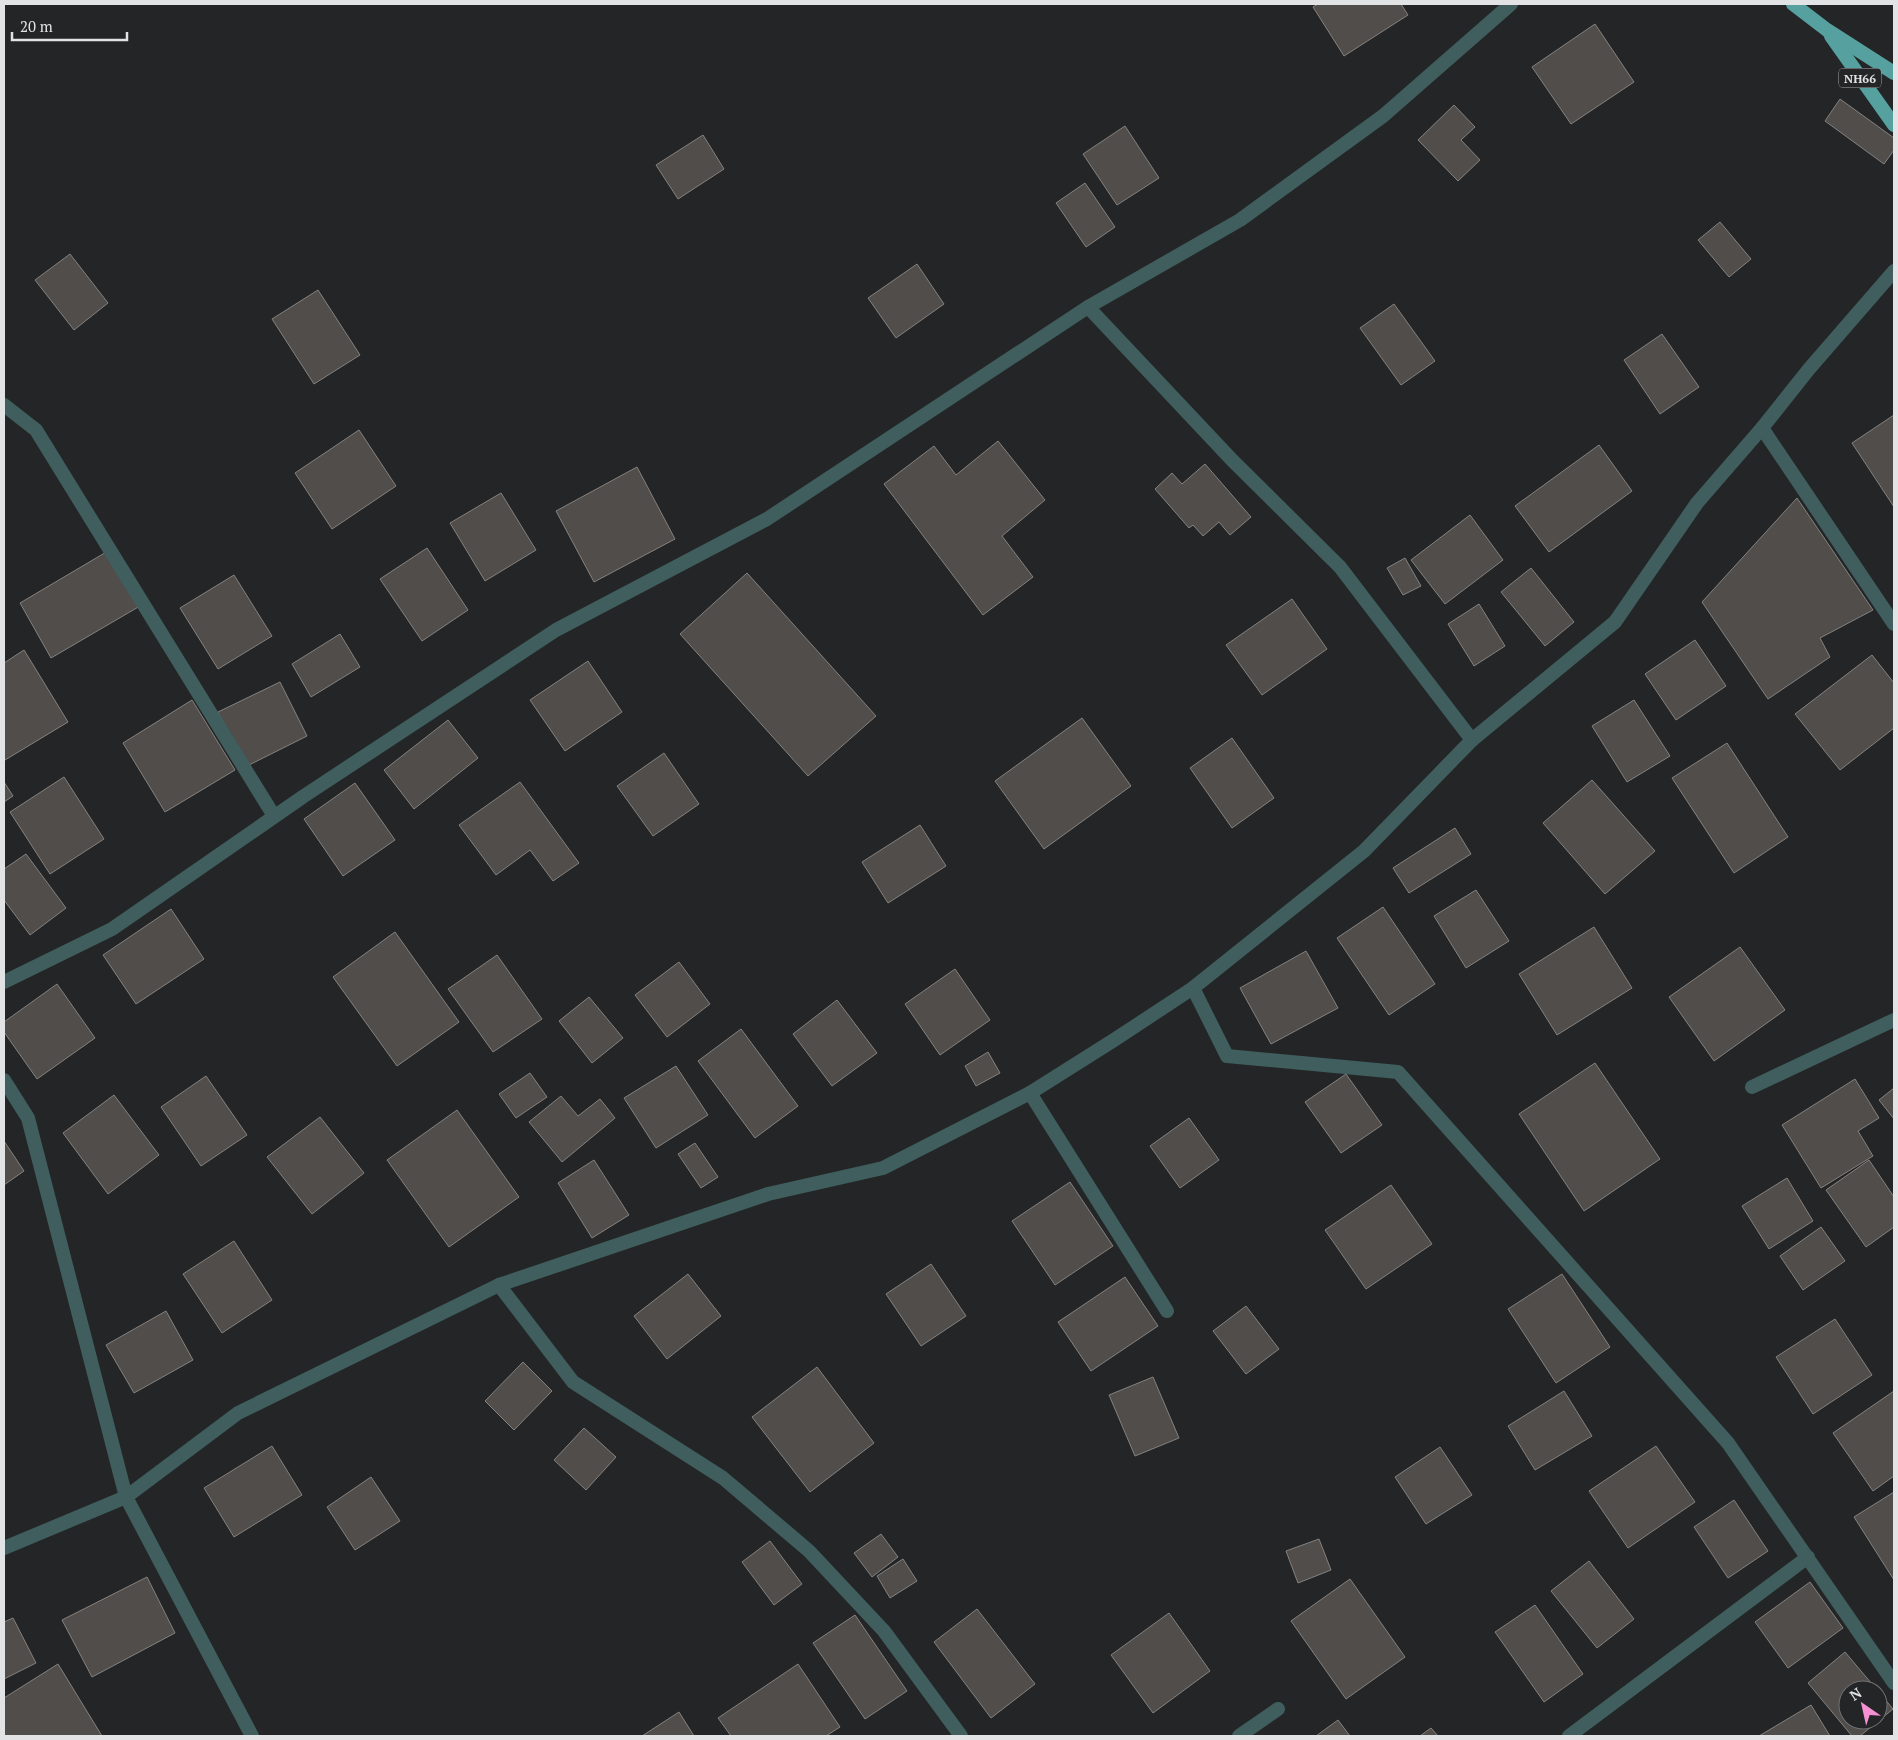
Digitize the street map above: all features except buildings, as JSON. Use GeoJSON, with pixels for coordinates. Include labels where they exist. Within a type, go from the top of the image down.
{"type":"FeatureCollection","features":[{"type":"Feature","properties":{"kind":"highway","name":"NH66"},"geometry":{"type":"LineString","coordinates":[[1793,4],[1827,30],[1894,74]]}},
{"type":"Feature","properties":{"kind":"highway","name":"NH66"},"geometry":{"type":"LineString","coordinates":[[1827,30],[1894,125]]}},
{"type":"Feature","properties":{"kind":"street"},"geometry":{"type":"LineString","coordinates":[[4,982],[112,929],[274,816],[556,630],[767,519],[1088,307],[1240,220],[1383,116],[1511,4]]}},
{"type":"Feature","properties":{"kind":"street"},"geometry":{"type":"LineString","coordinates":[[4,1548],[126,1497],[238,1413],[498,1285],[768,1194],[883,1168],[1030,1093],[1192,988],[1364,851],[1472,740],[1615,622],[1697,503],[1894,270]]}},
{"type":"Feature","properties":{"kind":"street"},"geometry":{"type":"LineString","coordinates":[[1088,307],[1232,460],[1340,568],[1472,740]]}},
{"type":"Feature","properties":{"kind":"street"},"geometry":{"type":"LineString","coordinates":[[4,405],[36,430],[274,816]]}},
{"type":"Feature","properties":{"kind":"street"},"geometry":{"type":"LineString","coordinates":[[1762,428],[1894,624]]}},
{"type":"Feature","properties":{"kind":"street"},"geometry":{"type":"LineString","coordinates":[[1192,988],[1227,1056],[1398,1072],[1728,1443],[1894,1683]]}},
{"type":"Feature","properties":{"kind":"street"},"geometry":{"type":"LineString","coordinates":[[1752,1087],[1894,1020]]}},
{"type":"Feature","properties":{"kind":"street"},"geometry":{"type":"LineString","coordinates":[[4,1080],[28,1118],[126,1497],[252,1736]]}},
{"type":"Feature","properties":{"kind":"street"},"geometry":{"type":"LineString","coordinates":[[1030,1093],[1167,1311]]}},
{"type":"Feature","properties":{"kind":"street"},"geometry":{"type":"LineString","coordinates":[[498,1285],[573,1382],[723,1478],[809,1551],[884,1631],[961,1736]]}},
{"type":"Feature","properties":{"kind":"street"},"geometry":{"type":"LineString","coordinates":[[1569,1736],[1808,1557]]}},
{"type":"Feature","properties":{"kind":"street"},"geometry":{"type":"LineString","coordinates":[[1240,1736],[1278,1709]]}}]}
